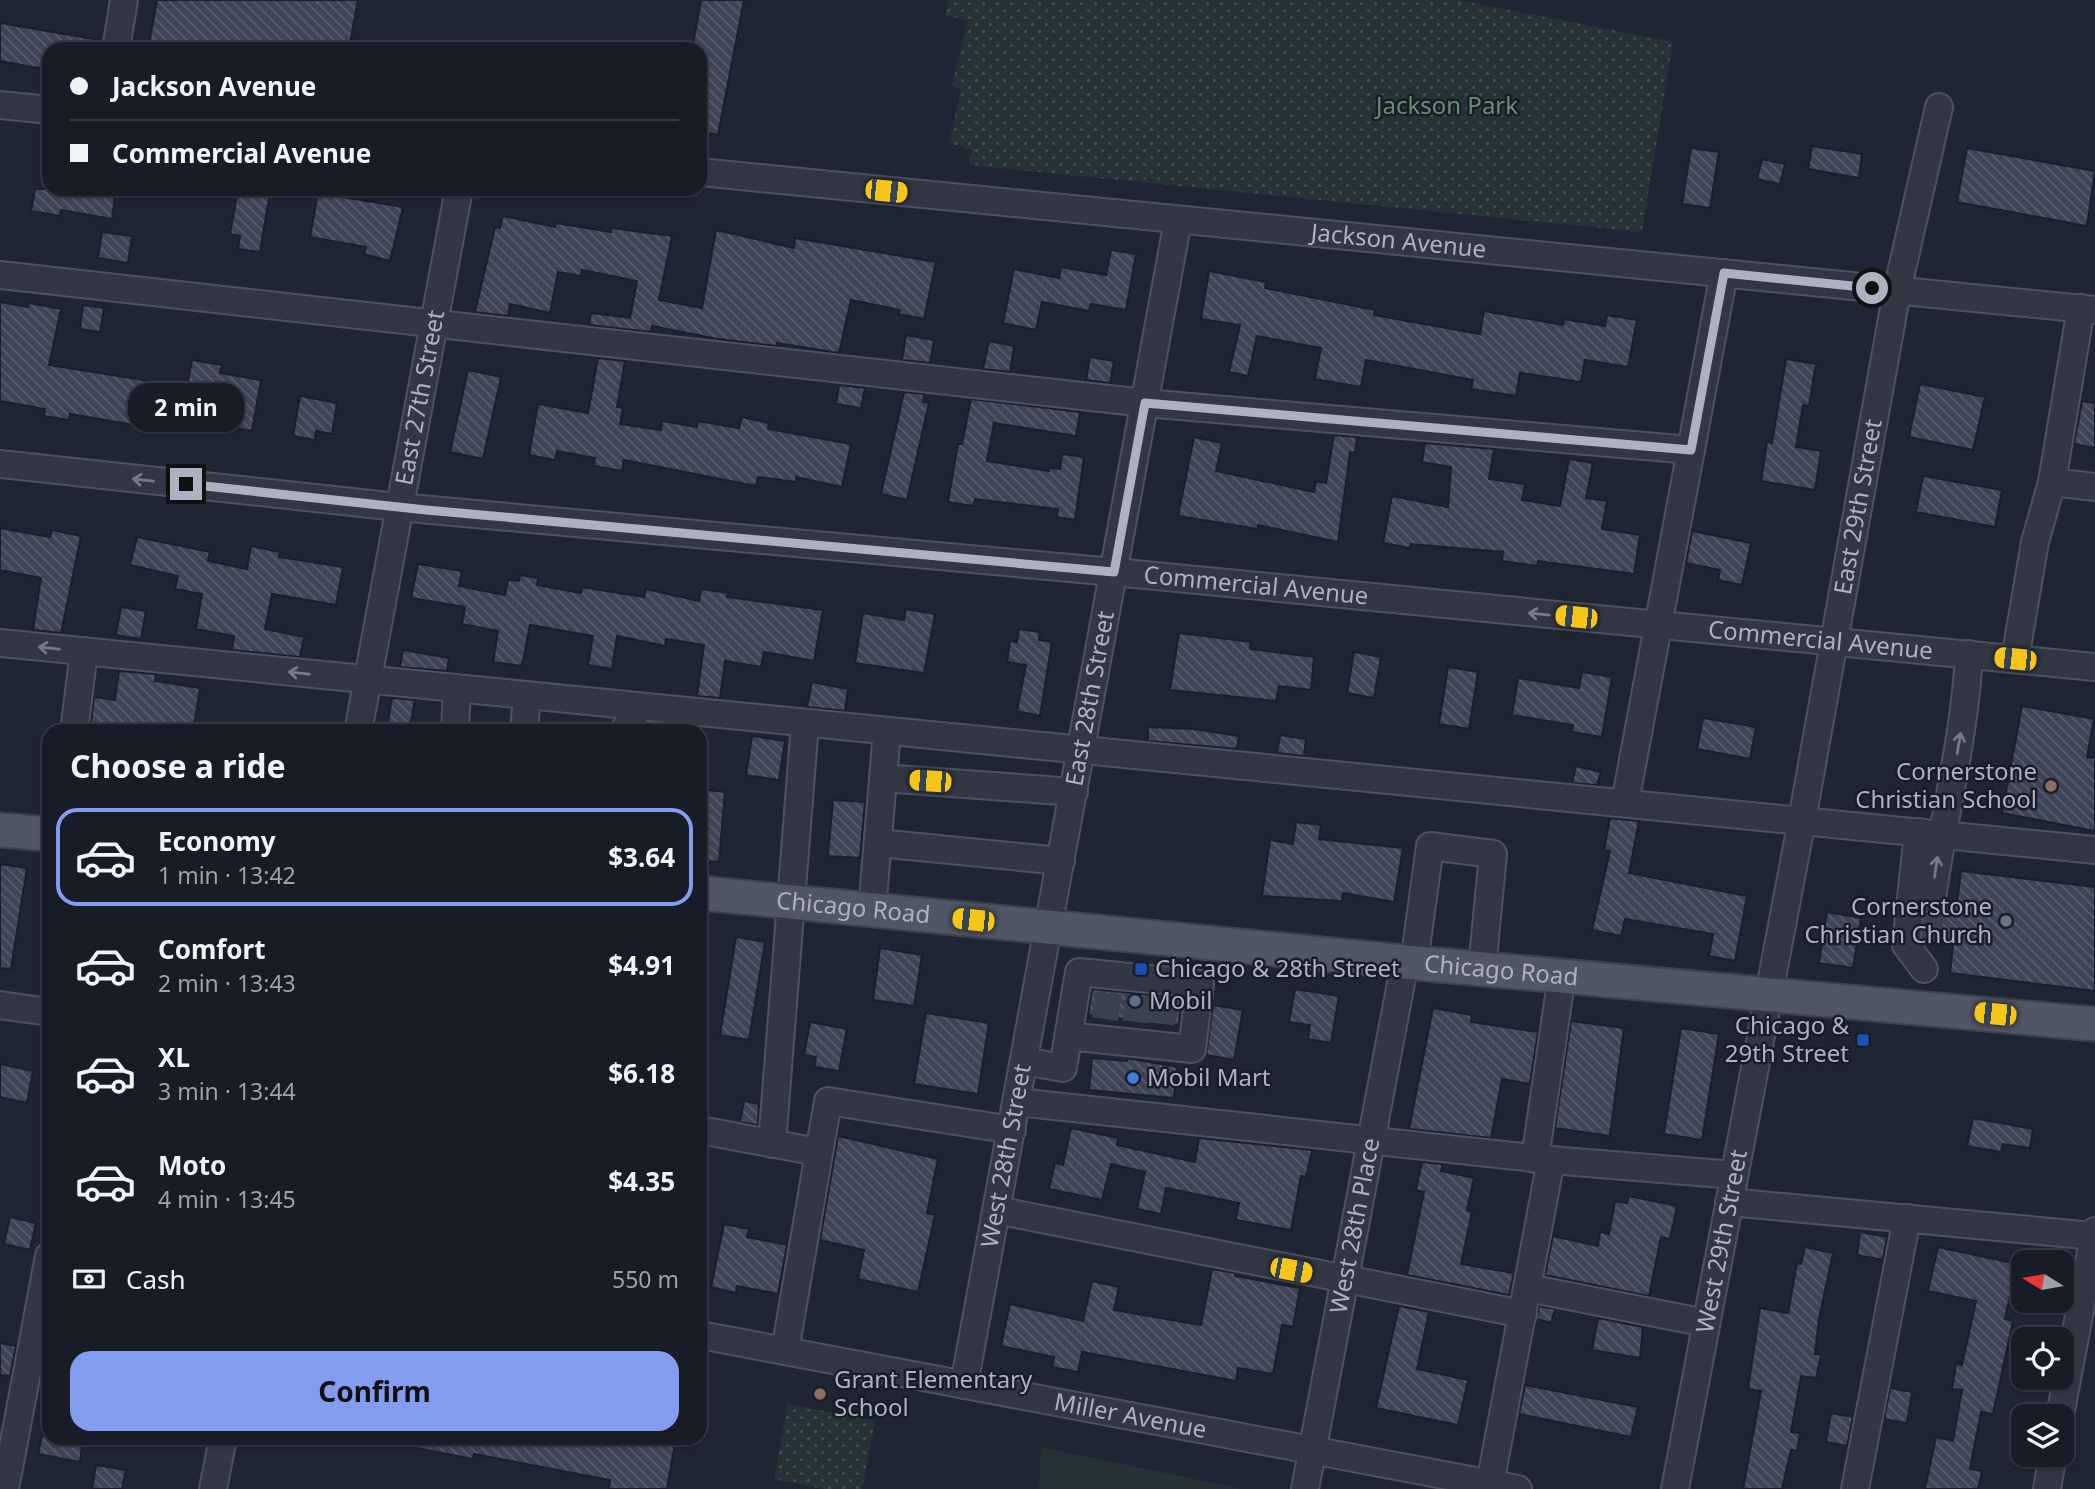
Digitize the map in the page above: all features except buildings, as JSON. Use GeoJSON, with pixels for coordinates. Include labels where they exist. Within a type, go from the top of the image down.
{"type":"FeatureCollection","features":[{"type":"Feature","properties":{"kind":"main road"},"geometry":{"type":"LineString","coordinates":[[0,830],[42,833]]}},
{"type":"Feature","properties":{"kind":"main road","name":"Chicago Road"},"geometry":{"type":"LineString","coordinates":[[707,894],[1482,969],[1769,992],[2095,1024]]}},
{"type":"Feature","properties":{"kind":"street"},"geometry":{"type":"LineString","coordinates":[[117,42],[124,0]]}},
{"type":"Feature","properties":{"kind":"street"},"geometry":{"type":"LineString","coordinates":[[0,105],[42,109]]}},
{"type":"Feature","properties":{"kind":"street","name":"East 29th Street"},"geometry":{"type":"LineString","coordinates":[[1769,992],[1897,291],[1939,107]]}},
{"type":"Feature","properties":{"kind":"street","name":"Jackson Avenue"},"geometry":{"type":"LineString","coordinates":[[707,173],[2088,309]]}},
{"type":"Feature","properties":{"kind":"street","name":"East 27th Street"},"geometry":{"type":"LineString","coordinates":[[359,724],[458,196]]}},
{"type":"Feature","properties":{"kind":"street","name":"East 28th Street"},"geometry":{"type":"LineString","coordinates":[[1049,927],[1178,220]]}},
{"type":"Feature","properties":{"kind":"street"},"geometry":{"type":"LineString","coordinates":[[1625,803],[1724,273]]}},
{"type":"Feature","properties":{"kind":"street"},"geometry":{"type":"LineString","coordinates":[[0,275],[1145,403],[1691,450]]}},
{"type":"Feature","properties":{"kind":"street"},"geometry":{"type":"LineString","coordinates":[[2015,659],[2035,542],[2052,482],[2088,309]]}},
{"type":"Feature","properties":{"kind":"street","name":"Commercial Avenue"},"geometry":{"type":"LineString","coordinates":[[0,464],[398,507],[1114,572],[2095,667]]}},
{"type":"Feature","properties":{"kind":"street"},"geometry":{"type":"LineString","coordinates":[[2052,482],[2095,486]]}},
{"type":"Feature","properties":{"kind":"street"},"geometry":{"type":"LineString","coordinates":[[0,643],[2095,850]]}},
{"type":"Feature","properties":{"kind":"street"},"geometry":{"type":"LineString","coordinates":[[75,724],[84,651]]}},
{"type":"Feature","properties":{"kind":"street"},"geometry":{"type":"LineString","coordinates":[[1924,970],[1906,945],[1929,833],[1967,696],[1969,654]]}},
{"type":"Feature","properties":{"kind":"street"},"geometry":{"type":"LineString","coordinates":[[455,724],[457,689]]}},
{"type":"Feature","properties":{"kind":"street"},"geometry":{"type":"LineString","coordinates":[[525,724],[527,696]]}},
{"type":"Feature","properties":{"kind":"street"},"geometry":{"type":"LineString","coordinates":[[628,724],[639,707]]}},
{"type":"Feature","properties":{"kind":"street"},"geometry":{"type":"LineString","coordinates":[[772,1144],[805,723]]}},
{"type":"Feature","properties":{"kind":"street"},"geometry":{"type":"LineString","coordinates":[[872,910],[887,731]]}},
{"type":"Feature","properties":{"kind":"street"},"geometry":{"type":"LineString","coordinates":[[883,778],[1074,792]]}},
{"type":"Feature","properties":{"kind":"street"},"geometry":{"type":"LineString","coordinates":[[1929,833],[1932,900]]}},
{"type":"Feature","properties":{"kind":"street"},"geometry":{"type":"LineString","coordinates":[[878,843],[1061,862]]}},
{"type":"Feature","properties":{"kind":"street","name":"West 28th Place"},"geometry":{"type":"LineString","coordinates":[[1305,1489],[1371,1140],[1410,962],[1430,846],[1493,854],[1482,969]]}},
{"type":"Feature","properties":{"kind":"street","name":"West 28th Street"},"geometry":{"type":"LineString","coordinates":[[964,1385],[1049,927]]}},
{"type":"Feature","properties":{"kind":"street"},"geometry":{"type":"LineString","coordinates":[[1153,983],[1171,939]]}},
{"type":"Feature","properties":{"kind":"street"},"geometry":{"type":"LineString","coordinates":[[1920,1007],[1928,941]]}},
{"type":"Feature","properties":{"kind":"street"},"geometry":{"type":"LineString","coordinates":[[1024,1061],[1063,1068],[1068,1036],[1079,972],[1111,979],[1200,984],[1192,1049],[1161,1035],[1104,1030],[1068,1036]]}},
{"type":"Feature","properties":{"kind":"street"},"geometry":{"type":"LineString","coordinates":[[1490,1484],[1528,1288],[1562,975]]}},
{"type":"Feature","properties":{"kind":"street","name":"West 29th Street"},"geometry":{"type":"LineString","coordinates":[[1675,1489],[1769,992]]}},
{"type":"Feature","properties":{"kind":"street"},"geometry":{"type":"LineString","coordinates":[[0,1005],[42,1011]]}},
{"type":"Feature","properties":{"kind":"street"},"geometry":{"type":"LineString","coordinates":[[785,1351],[828,1101],[1012,1130]]}},
{"type":"Feature","properties":{"kind":"street"},"geometry":{"type":"LineString","coordinates":[[1017,1102],[1543,1159],[1734,1175]]}},
{"type":"Feature","properties":{"kind":"street"},"geometry":{"type":"LineString","coordinates":[[707,1131],[818,1152]]}},
{"type":"Feature","properties":{"kind":"street"},"geometry":{"type":"LineString","coordinates":[[1729,1202],[2094,1233],[2062,1404]]}},
{"type":"Feature","properties":{"kind":"street"},"geometry":{"type":"LineString","coordinates":[[996,1210],[1523,1314]]}},
{"type":"Feature","properties":{"kind":"street"},"geometry":{"type":"LineString","coordinates":[[1854,1489],[1907,1218]]}},
{"type":"Feature","properties":{"kind":"street"},"geometry":{"type":"LineString","coordinates":[[1528,1288],[1706,1323]]}},
{"type":"Feature","properties":{"kind":"street"},"geometry":{"type":"LineString","coordinates":[[5,1489],[42,1293]]}},
{"type":"Feature","properties":{"kind":"street","name":"Miller Avenue"},"geometry":{"type":"LineString","coordinates":[[707,1336],[1518,1489]]}},
{"type":"Feature","properties":{"kind":"street"},"geometry":{"type":"LineString","coordinates":[[213,1489],[222,1445]]}},
{"type":"Feature","properties":{"kind":"street"},"geometry":{"type":"LineString","coordinates":[[2046,1489],[2050,1467]]}},
{"type":"Feature","properties":{"kind":"green space","name":"Jackson Park"},"geometry":{"type":"Polygon","coordinates":[[[949,0],[1459,0],[1673,42],[1642,232],[969,165],[972,150],[949,143],[961,89],[952,85],[968,21],[945,15],[949,0]]]}},
{"type":"Feature","properties":{"kind":"green space"},"geometry":{"type":"Polygon","coordinates":[[[788,1404],[875,1421],[862,1489],[824,1489],[774,1479],[788,1404]]]}},
{"type":"Feature","properties":{"kind":"green space"},"geometry":{"type":"Polygon","coordinates":[[[1041,1447],[1242,1489],[1039,1489],[1041,1447]]]}},
{"type":"Feature","properties":{"kind":"tunnel"},"geometry":{"type":"LineString","coordinates":[[1928,941],[1932,899]]}},
{"type":"Feature","properties":{"kind":"tunnel"},"geometry":{"type":"LineString","coordinates":[[1105,1019],[1110,983]]}},
{"type":"Feature","properties":{"kind":"tunnel"},"geometry":{"type":"LineString","coordinates":[[1136,1022],[1140,985]]}},
{"type":"Feature","properties":{"kind":"tunnel"},"geometry":{"type":"LineString","coordinates":[[1162,1024],[1166,988]]}},
{"type":"Feature","properties":{"kind":"place","name":"Cornerstone Christian School"},"geometry":{"type":"Point","coordinates":[2051,786]}},
{"type":"Feature","properties":{"kind":"place","name":"Cornerstone Christian Church"},"geometry":{"type":"Point","coordinates":[2006,921]}},
{"type":"Feature","properties":{"kind":"place","name":"Chicago & 28th Street"},"geometry":{"type":"Point","coordinates":[1141,969]}},
{"type":"Feature","properties":{"kind":"place","name":"Mobil"},"geometry":{"type":"Point","coordinates":[1135,1001]}},
{"type":"Feature","properties":{"kind":"place","name":"Chicago & 29th Street"},"geometry":{"type":"Point","coordinates":[1863,1040]}},
{"type":"Feature","properties":{"kind":"place","name":"Mobil Mart"},"geometry":{"type":"Point","coordinates":[1133,1078]}},
{"type":"Feature","properties":{"kind":"place","name":"Grant Elementary School"},"geometry":{"type":"Point","coordinates":[820,1394]}},
{"type":"Feature","properties":{"kind":"route"},"geometry":{"type":"LineString","coordinates":[[186,484],[426,510],[1114,572],[1145,403],[1691,450],[1724,273],[1872,288]]}}]}
